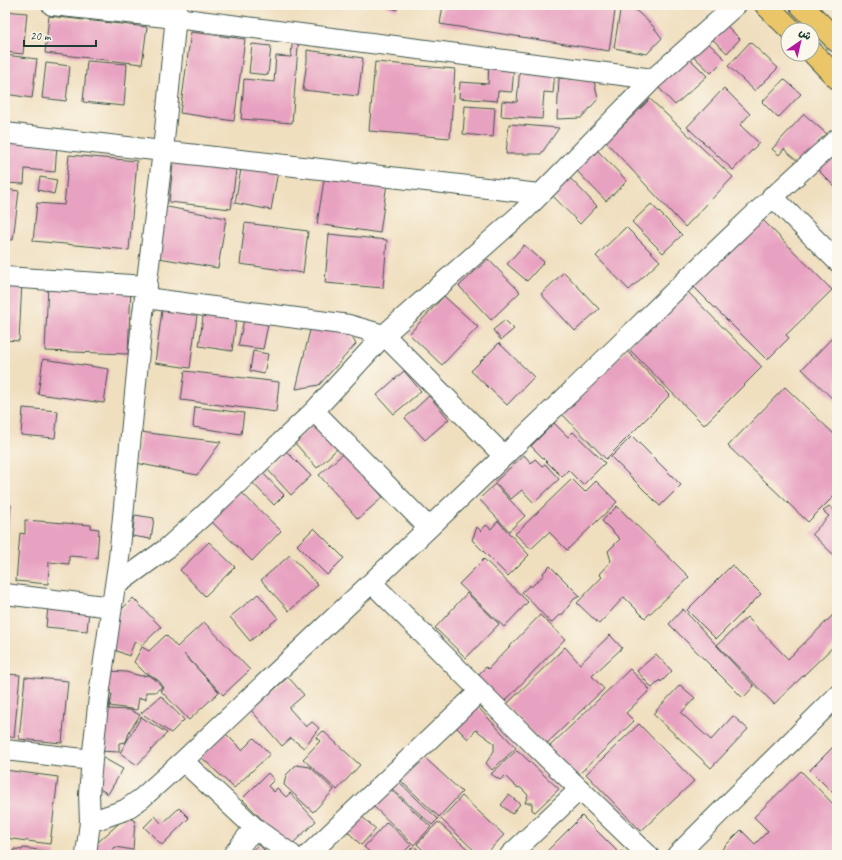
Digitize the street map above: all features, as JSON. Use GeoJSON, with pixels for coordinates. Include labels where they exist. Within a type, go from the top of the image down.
{"type":"FeatureCollection","features":[{"type":"Feature","properties":{"kind":"main road"},"geometry":{"type":"LineString","coordinates":[[766,5],[782,22]]}},
{"type":"Feature","properties":{"kind":"main road"},"geometry":{"type":"LineString","coordinates":[[801,5],[836,36]]}},
{"type":"Feature","properties":{"kind":"main road"},"geometry":{"type":"LineString","coordinates":[[820,60],[837,78]]}},
{"type":"Feature","properties":{"kind":"street"},"geometry":{"type":"LineString","coordinates":[[52,5],[177,11],[653,79]]}},
{"type":"Feature","properties":{"kind":"street"},"geometry":{"type":"LineString","coordinates":[[116,586],[166,549],[202,516],[314,411],[384,335],[524,212],[653,79],[736,5]]}},
{"type":"Feature","properties":{"kind":"street"},"geometry":{"type":"LineString","coordinates":[[86,855],[90,822],[92,760],[100,688],[120,558],[142,321],[163,151],[177,11]]}},
{"type":"Feature","properties":{"kind":"street"},"geometry":{"type":"LineString","coordinates":[[5,133],[540,194]]}},
{"type":"Feature","properties":{"kind":"street"},"geometry":{"type":"LineString","coordinates":[[90,822],[126,810],[142,798],[183,761],[372,583],[428,527],[504,456],[772,196],[837,139]]}},
{"type":"Feature","properties":{"kind":"street"},"geometry":{"type":"LineString","coordinates":[[772,196],[837,261]]}},
{"type":"Feature","properties":{"kind":"street"},"geometry":{"type":"LineString","coordinates":[[5,277],[146,292],[349,325],[384,335],[504,456]]}},
{"type":"Feature","properties":{"kind":"street"},"geometry":{"type":"LineString","coordinates":[[314,411],[428,527]]}},
{"type":"Feature","properties":{"kind":"street"},"geometry":{"type":"LineString","coordinates":[[372,583],[648,855]]}},
{"type":"Feature","properties":{"kind":"street"},"geometry":{"type":"LineString","coordinates":[[5,594],[112,607]]}},
{"type":"Feature","properties":{"kind":"street"},"geometry":{"type":"LineString","coordinates":[[308,855],[480,691]]}},
{"type":"Feature","properties":{"kind":"street"},"geometry":{"type":"LineString","coordinates":[[677,855],[837,696]]}},
{"type":"Feature","properties":{"kind":"street"},"geometry":{"type":"LineString","coordinates":[[5,750],[92,760]]}},
{"type":"Feature","properties":{"kind":"street"},"geometry":{"type":"LineString","coordinates":[[183,761],[257,830],[292,855]]}},
{"type":"Feature","properties":{"kind":"street"},"geometry":{"type":"LineString","coordinates":[[510,855],[580,789]]}},
{"type":"Feature","properties":{"kind":"street"},"geometry":{"type":"LineString","coordinates":[[232,855],[247,837],[257,830]]}},
{"type":"Feature","properties":{"kind":"building"},"geometry":{"type":"Polygon","coordinates":[[[317,5],[338,5],[338,9],[317,5]]]}},
{"type":"Feature","properties":{"kind":"building"},"geometry":{"type":"Polygon","coordinates":[[[382,5],[398,5],[397,10],[382,5]]]}},
{"type":"Feature","properties":{"kind":"building"},"geometry":{"type":"Polygon","coordinates":[[[443,5],[616,5],[609,51],[440,24],[443,5]]]}},
{"type":"Feature","properties":{"kind":"building"},"geometry":{"type":"Polygon","coordinates":[[[621,5],[630,5],[652,25],[662,38],[647,54],[614,48],[621,5]]]}},
{"type":"Feature","properties":{"kind":"building"},"geometry":{"type":"Polygon","coordinates":[[[5,11],[27,13],[23,54],[5,52],[5,11]]]}},
{"type":"Feature","properties":{"kind":"building"},"geometry":{"type":"Polygon","coordinates":[[[49,16],[147,27],[142,64],[45,53],[49,16]]]}},
{"type":"Feature","properties":{"kind":"building"},"geometry":{"type":"Polygon","coordinates":[[[725,24],[740,39],[727,53],[711,38],[725,24]]]}},
{"type":"Feature","properties":{"kind":"building"},"geometry":{"type":"Polygon","coordinates":[[[191,32],[245,39],[234,121],[180,113],[191,32]]]}},
{"type":"Feature","properties":{"kind":"building"},"geometry":{"type":"Polygon","coordinates":[[[293,34],[299,35],[292,123],[241,119],[244,79],[274,82],[276,56],[291,57],[293,34]]]}},
{"type":"Feature","properties":{"kind":"building"},"geometry":{"type":"Polygon","coordinates":[[[704,39],[725,59],[711,73],[690,53],[704,39]]]}},
{"type":"Feature","properties":{"kind":"building"},"geometry":{"type":"Polygon","coordinates":[[[750,42],[778,68],[755,91],[728,66],[750,42]]]}},
{"type":"Feature","properties":{"kind":"building"},"geometry":{"type":"Polygon","coordinates":[[[252,44],[271,46],[268,75],[249,73],[252,44]]]}},
{"type":"Feature","properties":{"kind":"building"},"geometry":{"type":"Polygon","coordinates":[[[307,50],[363,58],[358,96],[303,90],[307,50]]]}},
{"type":"Feature","properties":{"kind":"building"},"geometry":{"type":"Polygon","coordinates":[[[5,55],[37,59],[32,98],[5,94],[5,55]]]}},
{"type":"Feature","properties":{"kind":"building"},"geometry":{"type":"Polygon","coordinates":[[[686,55],[707,76],[675,105],[658,87],[686,55]]]}},
{"type":"Feature","properties":{"kind":"building"},"geometry":{"type":"Polygon","coordinates":[[[87,61],[127,64],[124,106],[83,102],[87,61]]]}},
{"type":"Feature","properties":{"kind":"building"},"geometry":{"type":"Polygon","coordinates":[[[375,62],[455,69],[450,138],[369,131],[375,62]]]}},
{"type":"Feature","properties":{"kind":"building"},"geometry":{"type":"Polygon","coordinates":[[[46,63],[70,66],[66,101],[42,98],[46,63]]]}},
{"type":"Feature","properties":{"kind":"building"},"geometry":{"type":"Polygon","coordinates":[[[489,63],[514,65],[512,92],[498,91],[497,101],[459,98],[460,82],[488,84],[489,63]]]}},
{"type":"Feature","properties":{"kind":"building"},"geometry":{"type":"Polygon","coordinates":[[[520,67],[555,70],[553,93],[544,92],[542,119],[501,116],[502,101],[517,102],[520,67]]]}},
{"type":"Feature","properties":{"kind":"building"},"geometry":{"type":"Polygon","coordinates":[[[559,78],[594,81],[598,99],[581,118],[557,119],[559,78]]]}},
{"type":"Feature","properties":{"kind":"building"},"geometry":{"type":"Polygon","coordinates":[[[784,79],[801,94],[778,118],[762,102],[784,79]]]}},
{"type":"Feature","properties":{"kind":"building"},"geometry":{"type":"Polygon","coordinates":[[[724,88],[750,114],[740,125],[759,143],[733,170],[687,127],[724,88]]]}},
{"type":"Feature","properties":{"kind":"building"},"geometry":{"type":"Polygon","coordinates":[[[650,99],[733,177],[685,227],[606,142],[650,99]]]}},
{"type":"Feature","properties":{"kind":"building"},"geometry":{"type":"Polygon","coordinates":[[[465,106],[495,108],[493,137],[463,134],[465,106]]]}},
{"type":"Feature","properties":{"kind":"building"},"geometry":{"type":"Polygon","coordinates":[[[804,114],[828,135],[802,165],[784,149],[779,155],[772,149],[804,114]]]}},
{"type":"Feature","properties":{"kind":"building"},"geometry":{"type":"Polygon","coordinates":[[[509,124],[559,128],[541,154],[506,154],[509,124]]]}},
{"type":"Feature","properties":{"kind":"building"},"geometry":{"type":"Polygon","coordinates":[[[5,140],[57,145],[55,172],[25,169],[24,184],[5,183],[5,140]]]}},
{"type":"Feature","properties":{"kind":"building"},"geometry":{"type":"Polygon","coordinates":[[[837,147],[837,189],[816,168],[837,147]]]}},
{"type":"Feature","properties":{"kind":"building"},"geometry":{"type":"Polygon","coordinates":[[[596,149],[627,181],[606,201],[575,169],[596,149]]]}},
{"type":"Feature","properties":{"kind":"building"},"geometry":{"type":"Polygon","coordinates":[[[69,155],[137,161],[129,250],[33,241],[37,203],[64,205],[69,155]]]}},
{"type":"Feature","properties":{"kind":"building"},"geometry":{"type":"Polygon","coordinates":[[[174,155],[237,162],[231,209],[169,202],[174,155]]]}},
{"type":"Feature","properties":{"kind":"building"},"geometry":{"type":"Polygon","coordinates":[[[242,164],[278,171],[271,210],[235,203],[242,164]]]}},
{"type":"Feature","properties":{"kind":"building"},"geometry":{"type":"Polygon","coordinates":[[[325,174],[387,183],[380,233],[317,224],[325,174]]]}},
{"type":"Feature","properties":{"kind":"building"},"geometry":{"type":"Polygon","coordinates":[[[568,176],[597,206],[580,224],[550,193],[568,176]]]}},
{"type":"Feature","properties":{"kind":"building"},"geometry":{"type":"Polygon","coordinates":[[[40,177],[57,180],[54,194],[38,190],[40,177]]]}},
{"type":"Feature","properties":{"kind":"building"},"geometry":{"type":"Polygon","coordinates":[[[5,189],[19,191],[13,240],[5,239],[5,189]]]}},
{"type":"Feature","properties":{"kind":"building"},"geometry":{"type":"Polygon","coordinates":[[[651,204],[682,235],[663,253],[632,222],[651,204]]]}},
{"type":"Feature","properties":{"kind":"building"},"geometry":{"type":"Polygon","coordinates":[[[162,206],[226,218],[218,268],[153,257],[162,206]]]}},
{"type":"Feature","properties":{"kind":"building"},"geometry":{"type":"Polygon","coordinates":[[[760,217],[832,290],[786,335],[789,338],[767,360],[692,285],[760,217]]]}},
{"type":"Feature","properties":{"kind":"building"},"geometry":{"type":"Polygon","coordinates":[[[245,223],[308,231],[303,273],[240,264],[245,223]]]}},
{"type":"Feature","properties":{"kind":"building"},"geometry":{"type":"Polygon","coordinates":[[[626,227],[660,261],[629,290],[596,256],[626,227]]]}},
{"type":"Feature","properties":{"kind":"building"},"geometry":{"type":"Polygon","coordinates":[[[329,234],[387,240],[383,288],[325,283],[329,234]]]}},
{"type":"Feature","properties":{"kind":"building"},"geometry":{"type":"Polygon","coordinates":[[[524,245],[544,262],[527,281],[507,264],[524,245]]]}},
{"type":"Feature","properties":{"kind":"building"},"geometry":{"type":"Polygon","coordinates":[[[488,259],[520,292],[491,320],[459,286],[488,259]]]}},
{"type":"Feature","properties":{"kind":"building"},"geometry":{"type":"Polygon","coordinates":[[[564,272],[599,309],[575,331],[541,294],[564,272]]]}},
{"type":"Feature","properties":{"kind":"building"},"geometry":{"type":"Polygon","coordinates":[[[5,281],[22,282],[19,341],[5,340],[5,281]]]}},
{"type":"Feature","properties":{"kind":"building"},"geometry":{"type":"Polygon","coordinates":[[[48,284],[131,288],[128,354],[45,351],[48,284]]]}},
{"type":"Feature","properties":{"kind":"building"},"geometry":{"type":"Polygon","coordinates":[[[686,290],[762,367],[704,425],[627,347],[686,290]]]}},
{"type":"Feature","properties":{"kind":"building"},"geometry":{"type":"Polygon","coordinates":[[[444,296],[478,327],[442,365],[409,334],[444,296]]]}},
{"type":"Feature","properties":{"kind":"building"},"geometry":{"type":"Polygon","coordinates":[[[163,303],[198,307],[190,368],[155,363],[163,303]]]}},
{"type":"Feature","properties":{"kind":"building"},"geometry":{"type":"Polygon","coordinates":[[[204,310],[237,315],[232,351],[199,346],[204,310]]]}},
{"type":"Feature","properties":{"kind":"building"},"geometry":{"type":"Polygon","coordinates":[[[245,315],[269,320],[263,349],[238,346],[245,315]]]}},
{"type":"Feature","properties":{"kind":"building"},"geometry":{"type":"Polygon","coordinates":[[[505,320],[514,329],[501,340],[493,330],[505,320]]]}},
{"type":"Feature","properties":{"kind":"building"},"geometry":{"type":"Polygon","coordinates":[[[311,326],[349,332],[356,344],[319,385],[296,389],[311,326]]]}},
{"type":"Feature","properties":{"kind":"building"},"geometry":{"type":"Polygon","coordinates":[[[837,333],[837,403],[802,369],[837,333]]]}},
{"type":"Feature","properties":{"kind":"building"},"geometry":{"type":"Polygon","coordinates":[[[499,343],[534,377],[507,405],[471,371],[499,343]]]}},
{"type":"Feature","properties":{"kind":"building"},"geometry":{"type":"Polygon","coordinates":[[[626,350],[670,395],[606,459],[561,413],[626,350]]]}},
{"type":"Feature","properties":{"kind":"building"},"geometry":{"type":"Polygon","coordinates":[[[253,351],[268,354],[264,374],[250,371],[253,351]]]}},
{"type":"Feature","properties":{"kind":"building"},"geometry":{"type":"Polygon","coordinates":[[[43,359],[109,369],[104,403],[38,394],[43,359]]]}},
{"type":"Feature","properties":{"kind":"building"},"geometry":{"type":"Polygon","coordinates":[[[185,371],[279,382],[276,412],[181,400],[185,371]]]}},
{"type":"Feature","properties":{"kind":"building"},"geometry":{"type":"Polygon","coordinates":[[[404,371],[421,391],[394,414],[377,395],[404,371]]]}},
{"type":"Feature","properties":{"kind":"building"},"geometry":{"type":"Polygon","coordinates":[[[785,387],[837,437],[837,493],[808,522],[728,446],[785,387]]]}},
{"type":"Feature","properties":{"kind":"building"},"geometry":{"type":"Polygon","coordinates":[[[429,396],[449,419],[425,440],[405,418],[429,396]]]}},
{"type":"Feature","properties":{"kind":"building"},"geometry":{"type":"Polygon","coordinates":[[[195,407],[244,413],[241,434],[193,427],[195,407]]]}},
{"type":"Feature","properties":{"kind":"building"},"geometry":{"type":"Polygon","coordinates":[[[23,408],[58,411],[55,438],[21,435],[23,408]]]}},
{"type":"Feature","properties":{"kind":"building"},"geometry":{"type":"Polygon","coordinates":[[[554,423],[568,437],[573,432],[605,463],[583,485],[568,470],[562,477],[531,446],[554,423]]]}},
{"type":"Feature","properties":{"kind":"building"},"geometry":{"type":"Polygon","coordinates":[[[314,424],[337,449],[317,468],[294,442],[314,424]]]}},
{"type":"Feature","properties":{"kind":"building"},"geometry":{"type":"Polygon","coordinates":[[[140,432],[221,442],[197,475],[136,463],[140,432]]]}},
{"type":"Feature","properties":{"kind":"building"},"geometry":{"type":"Polygon","coordinates":[[[632,436],[681,485],[660,506],[611,457],[632,436]]]}},
{"type":"Feature","properties":{"kind":"building"},"geometry":{"type":"Polygon","coordinates":[[[286,451],[311,476],[291,495],[267,469],[286,451]]]}},
{"type":"Feature","properties":{"kind":"building"},"geometry":{"type":"Polygon","coordinates":[[[344,453],[383,497],[358,519],[319,475],[344,453]]]}},
{"type":"Feature","properties":{"kind":"building"},"geometry":{"type":"Polygon","coordinates":[[[524,455],[531,463],[535,459],[542,466],[545,464],[559,479],[534,503],[522,490],[511,499],[495,482],[524,455]]]}},
{"type":"Feature","properties":{"kind":"building"},"geometry":{"type":"Polygon","coordinates":[[[259,469],[284,495],[274,505],[249,479],[259,469]]]}},
{"type":"Feature","properties":{"kind":"building"},"geometry":{"type":"Polygon","coordinates":[[[572,479],[585,492],[596,481],[617,502],[567,550],[549,532],[531,549],[515,534],[572,479]]]}},
{"type":"Feature","properties":{"kind":"building"},"geometry":{"type":"Polygon","coordinates":[[[495,484],[525,516],[509,531],[479,499],[495,484]]]}},
{"type":"Feature","properties":{"kind":"building"},"geometry":{"type":"Polygon","coordinates":[[[238,489],[281,531],[252,561],[209,519],[238,489]]]}},
{"type":"Feature","properties":{"kind":"building"},"geometry":{"type":"Polygon","coordinates":[[[5,504],[11,505],[6,552],[5,552],[5,504]]]}},
{"type":"Feature","properties":{"kind":"building"},"geometry":{"type":"Polygon","coordinates":[[[617,506],[689,577],[645,618],[624,597],[599,624],[577,603],[602,577],[599,574],[611,561],[608,551],[620,539],[602,521],[617,506]]]}},
{"type":"Feature","properties":{"kind":"building"},"geometry":{"type":"Polygon","coordinates":[[[829,506],[837,513],[837,558],[812,534],[829,516],[823,511],[829,506]]]}},
{"type":"Feature","properties":{"kind":"building"},"geometry":{"type":"Polygon","coordinates":[[[135,515],[154,518],[151,539],[132,536],[135,515]]]}},
{"type":"Feature","properties":{"kind":"building"},"geometry":{"type":"Polygon","coordinates":[[[25,520],[91,525],[91,528],[99,529],[97,558],[69,556],[69,564],[49,562],[48,584],[16,581],[20,533],[25,534],[25,520]]]}},
{"type":"Feature","properties":{"kind":"building"},"geometry":{"type":"Polygon","coordinates":[[[498,521],[529,555],[508,576],[472,540],[477,527],[481,531],[486,525],[491,529],[498,521]]]}},
{"type":"Feature","properties":{"kind":"building"},"geometry":{"type":"Polygon","coordinates":[[[314,528],[344,558],[327,575],[297,545],[314,528]]]}},
{"type":"Feature","properties":{"kind":"building"},"geometry":{"type":"Polygon","coordinates":[[[209,542],[235,567],[205,596],[180,570],[209,542]]]}},
{"type":"Feature","properties":{"kind":"building"},"geometry":{"type":"Polygon","coordinates":[[[290,555],[318,585],[289,611],[261,580],[290,555]]]}},
{"type":"Feature","properties":{"kind":"building"},"geometry":{"type":"Polygon","coordinates":[[[484,559],[528,602],[504,627],[459,584],[484,559]]]}},
{"type":"Feature","properties":{"kind":"building"},"geometry":{"type":"Polygon","coordinates":[[[732,565],[761,594],[716,639],[687,610],[732,565]]]}},
{"type":"Feature","properties":{"kind":"building"},"geometry":{"type":"Polygon","coordinates":[[[550,566],[580,596],[574,599],[562,615],[558,616],[551,623],[522,592],[530,585],[531,587],[544,575],[543,573],[550,566]]]}},
{"type":"Feature","properties":{"kind":"building"},"geometry":{"type":"Polygon","coordinates":[[[467,593],[499,624],[466,658],[435,628],[467,593]]]}},
{"type":"Feature","properties":{"kind":"building"},"geometry":{"type":"Polygon","coordinates":[[[258,594],[278,618],[250,641],[230,617],[258,594]]]}},
{"type":"Feature","properties":{"kind":"building"},"geometry":{"type":"Polygon","coordinates":[[[133,598],[161,627],[142,645],[135,641],[129,656],[108,647],[120,611],[133,598]]]}},
{"type":"Feature","properties":{"kind":"building"},"geometry":{"type":"Polygon","coordinates":[[[48,607],[89,611],[87,631],[46,627],[48,607]]]}},
{"type":"Feature","properties":{"kind":"building"},"geometry":{"type":"Polygon","coordinates":[[[683,609],[754,686],[743,698],[669,624],[683,609]]]}},
{"type":"Feature","properties":{"kind":"building"},"geometry":{"type":"Polygon","coordinates":[[[834,614],[837,617],[837,643],[774,704],[717,645],[747,617],[788,659],[834,614]]]}},
{"type":"Feature","properties":{"kind":"building"},"geometry":{"type":"Polygon","coordinates":[[[540,615],[565,639],[502,704],[475,678],[486,667],[488,669],[540,615]]]}},
{"type":"Feature","properties":{"kind":"building"},"geometry":{"type":"Polygon","coordinates":[[[204,622],[250,670],[223,695],[184,654],[219,692],[189,720],[160,690],[164,688],[159,681],[149,674],[146,674],[134,662],[142,647],[149,651],[166,635],[177,647],[204,622]]]}},
{"type":"Feature","properties":{"kind":"building"},"geometry":{"type":"Polygon","coordinates":[[[610,635],[622,648],[592,676],[604,689],[545,745],[506,705],[565,647],[580,664],[610,635]]]}},
{"type":"Feature","properties":{"kind":"building"},"geometry":{"type":"Polygon","coordinates":[[[656,654],[672,671],[661,682],[660,680],[652,688],[637,671],[656,654]]]}},
{"type":"Feature","properties":{"kind":"building"},"geometry":{"type":"Polygon","coordinates":[[[630,669],[650,690],[626,713],[634,721],[577,776],[549,747],[630,669]]]}},
{"type":"Feature","properties":{"kind":"building"},"geometry":{"type":"Polygon","coordinates":[[[109,671],[126,672],[141,676],[149,675],[162,687],[155,692],[146,692],[146,699],[139,698],[137,710],[110,706],[112,694],[106,694],[109,671]]]}},
{"type":"Feature","properties":{"kind":"building"},"geometry":{"type":"Polygon","coordinates":[[[5,674],[20,675],[14,737],[5,736],[5,674]]]}},
{"type":"Feature","properties":{"kind":"building"},"geometry":{"type":"Polygon","coordinates":[[[25,677],[68,681],[62,743],[19,739],[25,677]]]}},
{"type":"Feature","properties":{"kind":"building"},"geometry":{"type":"Polygon","coordinates":[[[288,677],[304,695],[289,708],[306,727],[312,722],[319,728],[304,748],[291,738],[282,746],[251,710],[288,677]]]}},
{"type":"Feature","properties":{"kind":"building"},"geometry":{"type":"Polygon","coordinates":[[[680,685],[695,698],[681,713],[711,740],[733,716],[748,729],[711,768],[653,714],[680,685]]]}},
{"type":"Feature","properties":{"kind":"building"},"geometry":{"type":"Polygon","coordinates":[[[161,696],[184,720],[171,733],[141,713],[161,696]]]}},
{"type":"Feature","properties":{"kind":"building"},"geometry":{"type":"Polygon","coordinates":[[[103,699],[110,700],[109,709],[130,710],[140,715],[130,730],[126,742],[119,743],[119,752],[99,751],[103,699]]]}},
{"type":"Feature","properties":{"kind":"building"},"geometry":{"type":"Polygon","coordinates":[[[477,706],[516,748],[492,770],[486,763],[494,751],[494,743],[476,730],[468,739],[455,726],[477,706]]]}},
{"type":"Feature","properties":{"kind":"building"},"geometry":{"type":"Polygon","coordinates":[[[141,717],[167,733],[137,765],[120,753],[141,717]]]}},
{"type":"Feature","properties":{"kind":"building"},"geometry":{"type":"Polygon","coordinates":[[[639,724],[694,781],[641,831],[586,774],[639,724]]]}},
{"type":"Feature","properties":{"kind":"building"},"geometry":{"type":"Polygon","coordinates":[[[323,731],[360,765],[337,790],[303,759],[320,741],[316,738],[323,731]]]}},
{"type":"Feature","properties":{"kind":"building"},"geometry":{"type":"Polygon","coordinates":[[[225,733],[242,750],[254,738],[270,754],[234,788],[201,757],[225,733]]]}},
{"type":"Feature","properties":{"kind":"building"},"geometry":{"type":"Polygon","coordinates":[[[837,743],[837,797],[810,770],[837,743]]]}},
{"type":"Feature","properties":{"kind":"building"},"geometry":{"type":"Polygon","coordinates":[[[517,750],[559,789],[535,812],[532,810],[532,803],[525,803],[528,795],[521,788],[516,787],[505,776],[500,780],[491,774],[517,750]]]}},
{"type":"Feature","properties":{"kind":"building"},"geometry":{"type":"Polygon","coordinates":[[[98,755],[123,769],[108,794],[92,784],[98,755]]]}},
{"type":"Feature","properties":{"kind":"building"},"geometry":{"type":"Polygon","coordinates":[[[424,757],[462,792],[439,817],[401,781],[424,757]]]}},
{"type":"Feature","properties":{"kind":"building"},"geometry":{"type":"Polygon","coordinates":[[[296,765],[310,767],[334,790],[313,812],[284,785],[286,775],[296,765]]]}},
{"type":"Feature","properties":{"kind":"building"},"geometry":{"type":"Polygon","coordinates":[[[5,770],[58,777],[50,844],[5,838],[5,770]]]}},
{"type":"Feature","properties":{"kind":"building"},"geometry":{"type":"Polygon","coordinates":[[[801,771],[837,808],[837,855],[716,855],[741,830],[755,844],[768,831],[754,817],[801,771]]]}},
{"type":"Feature","properties":{"kind":"building"},"geometry":{"type":"Polygon","coordinates":[[[268,773],[274,780],[268,786],[274,792],[277,788],[286,797],[290,793],[316,821],[289,847],[242,799],[268,773]]]}},
{"type":"Feature","properties":{"kind":"building"},"geometry":{"type":"Polygon","coordinates":[[[397,780],[438,819],[432,825],[390,787],[397,780]]]}},
{"type":"Feature","properties":{"kind":"building"},"geometry":{"type":"Polygon","coordinates":[[[388,787],[431,827],[414,845],[372,805],[388,787]]]}},
{"type":"Feature","properties":{"kind":"building"},"geometry":{"type":"Polygon","coordinates":[[[509,795],[520,804],[512,814],[501,805],[509,795]]]}},
{"type":"Feature","properties":{"kind":"building"},"geometry":{"type":"Polygon","coordinates":[[[462,796],[504,835],[485,855],[479,855],[441,819],[462,796]]]}},
{"type":"Feature","properties":{"kind":"building"},"geometry":{"type":"Polygon","coordinates":[[[179,808],[189,818],[162,845],[144,827],[155,816],[162,824],[179,808]]]}},
{"type":"Feature","properties":{"kind":"building"},"geometry":{"type":"Polygon","coordinates":[[[127,816],[135,821],[133,850],[115,847],[109,855],[87,855],[87,852],[127,816]]]}},
{"type":"Feature","properties":{"kind":"building"},"geometry":{"type":"Polygon","coordinates":[[[361,816],[376,829],[361,845],[347,831],[361,816]]]}},
{"type":"Feature","properties":{"kind":"building"},"geometry":{"type":"Polygon","coordinates":[[[582,816],[617,851],[613,855],[543,855],[582,816]]]}},
{"type":"Feature","properties":{"kind":"building"},"geometry":{"type":"Polygon","coordinates":[[[387,822],[411,845],[401,855],[373,855],[364,847],[387,822]]]}},
{"type":"Feature","properties":{"kind":"building"},"geometry":{"type":"Polygon","coordinates":[[[438,822],[474,855],[428,855],[417,844],[438,822]]]}},
{"type":"Feature","properties":{"kind":"building"},"geometry":{"type":"Polygon","coordinates":[[[259,844],[268,855],[247,855],[259,844]]]}},
{"type":"Feature","properties":{"kind":"building"},"geometry":{"type":"Polygon","coordinates":[[[414,846],[423,855],[405,855],[414,846]]]}},
{"type":"Feature","properties":{"kind":"building"},"geometry":{"type":"Polygon","coordinates":[[[23,848],[55,852],[55,855],[5,855],[5,852],[13,853],[14,849],[22,850],[23,848]]]}},
{"type":"Feature","properties":{"kind":"building"},"geometry":{"type":"Polygon","coordinates":[[[363,851],[367,855],[359,855],[363,851]]]}},
{"type":"Feature","properties":{"kind":"building"},"geometry":{"type":"Polygon","coordinates":[[[622,851],[626,855],[617,855],[622,851]]]}},
{"type":"Feature","properties":{"kind":"building"},"geometry":{"type":"Polygon","coordinates":[[[118,852],[135,854],[135,855],[116,855],[118,852]]]}}]}
